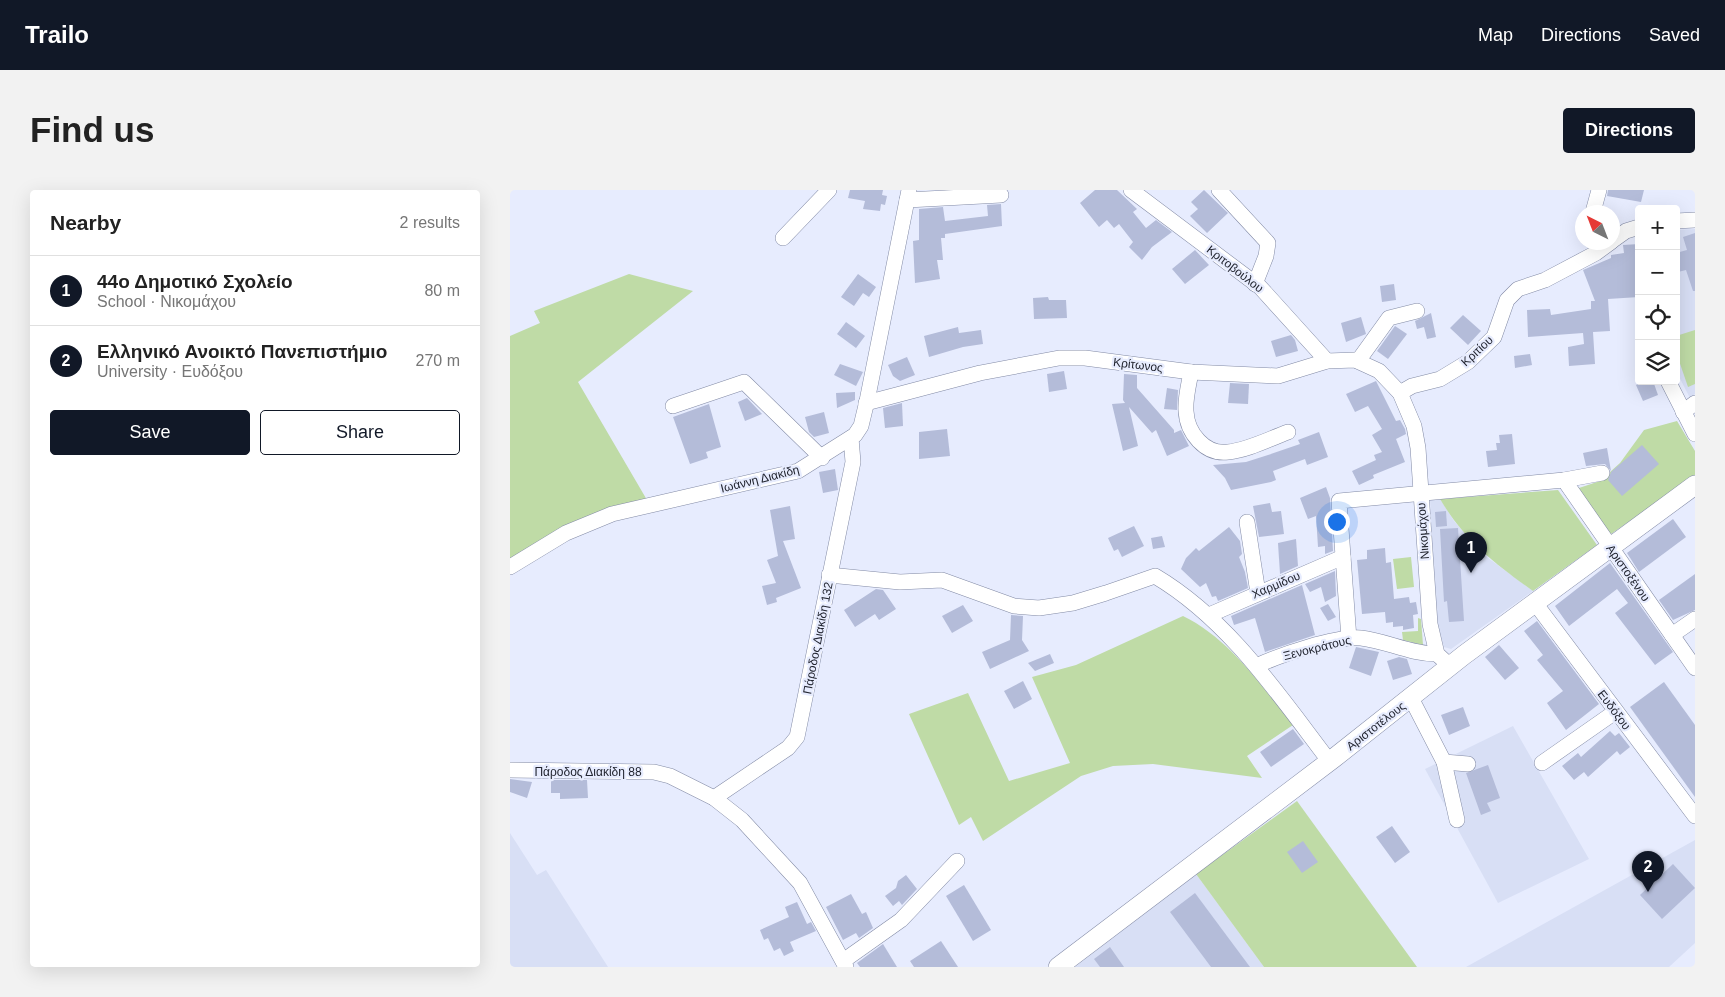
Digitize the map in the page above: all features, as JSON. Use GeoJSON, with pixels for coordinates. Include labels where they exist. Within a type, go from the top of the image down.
{"type":"FeatureCollection","features":[{"type":"Feature","properties":{"kind":"main road","name":"Αριστοτέλους"},"geometry":{"type":"LineString","coordinates":[[1058,967],[1330,762],[1411,698],[1443,660],[1535,603],[1695,485]]}},
{"type":"Feature","properties":{"kind":"street"},"geometry":{"type":"LineString","coordinates":[[782,238],[829,190]]}},
{"type":"Feature","properties":{"kind":"street","name":"Κριτοβούλου"},"geometry":{"type":"LineString","coordinates":[[1130,190],[1255,284],[1327,361]]}},
{"type":"Feature","properties":{"kind":"street"},"geometry":{"type":"LineString","coordinates":[[1218,190],[1268,243],[1266,256],[1255,284]]}},
{"type":"Feature","properties":{"kind":"street"},"geometry":{"type":"LineString","coordinates":[[1595,205],[1599,190]]}},
{"type":"Feature","properties":{"kind":"street"},"geometry":{"type":"LineString","coordinates":[[908,195],[1001,194]]}},
{"type":"Feature","properties":{"kind":"street","name":"Ιωάννη Διακίδη"},"geometry":{"type":"LineString","coordinates":[[510,567],[566,533],[612,514],[784,475],[822,458],[851,438],[861,426],[908,195]]}},
{"type":"Feature","properties":{"kind":"street"},"geometry":{"type":"LineString","coordinates":[[1680,221],[1695,220]]}},
{"type":"Feature","properties":{"kind":"street","name":"Κριτίου"},"geometry":{"type":"LineString","coordinates":[[1620,236],[1626,231],[1635,228]]}},
{"type":"Feature","properties":{"kind":"street","name":"Κριτίου"},"geometry":{"type":"LineString","coordinates":[[1400,393],[1412,386],[1440,379],[1468,362],[1494,337],[1507,300],[1518,290],[1544,280],[1589,250]]}},
{"type":"Feature","properties":{"kind":"street"},"geometry":{"type":"LineString","coordinates":[[1358,361],[1389,318],[1416,312]]}},
{"type":"Feature","properties":{"kind":"street","name":"Κρίτωνος"},"geometry":{"type":"LineString","coordinates":[[866,403],[980,373],[1059,358],[1085,358],[1191,372],[1280,376],[1327,361],[1358,361],[1379,371],[1400,393]]}},
{"type":"Feature","properties":{"kind":"street"},"geometry":{"type":"LineString","coordinates":[[1191,372],[1186,405],[1187,419],[1193,432],[1207,448],[1228,452],[1288,432]]}},
{"type":"Feature","properties":{"kind":"street"},"geometry":{"type":"LineString","coordinates":[[673,406],[744,382],[822,458]]}},
{"type":"Feature","properties":{"kind":"street"},"geometry":{"type":"LineString","coordinates":[[1671,385],[1689,407],[1695,434]]}},
{"type":"Feature","properties":{"kind":"street","name":"Νικομάχου"},"geometry":{"type":"LineString","coordinates":[[1400,393],[1416,433],[1428,606],[1443,660]]}},
{"type":"Feature","properties":{"kind":"street","name":"Πάροδος Διακίδη 132"},"geometry":{"type":"LineString","coordinates":[[714,798],[788,748],[797,736],[853,462],[851,438]]}},
{"type":"Feature","properties":{"kind":"street"},"geometry":{"type":"LineString","coordinates":[[1349,639],[1339,501],[1564,480],[1602,473]]}},
{"type":"Feature","properties":{"kind":"street","name":"Αριστοξένου"},"geometry":{"type":"LineString","coordinates":[[1564,480],[1694,665]]}},
{"type":"Feature","properties":{"kind":"street"},"geometry":{"type":"LineString","coordinates":[[1247,522],[1258,593]]}},
{"type":"Feature","properties":{"kind":"street","name":"Χαρμίδου"},"geometry":{"type":"LineString","coordinates":[[1209,615],[1342,557]]}},
{"type":"Feature","properties":{"kind":"street"},"geometry":{"type":"LineString","coordinates":[[829,576],[900,582],[942,580],[1003,603],[1028,608],[1073,603],[1155,576],[1209,615],[1256,666],[1330,762]]}},
{"type":"Feature","properties":{"kind":"street","name":"Ευδόξου"},"geometry":{"type":"LineString","coordinates":[[1535,603],[1615,712],[1695,816]]}},
{"type":"Feature","properties":{"kind":"street"},"geometry":{"type":"LineString","coordinates":[[1672,635],[1695,619]]}},
{"type":"Feature","properties":{"kind":"street","name":"Ξενοκράτους"},"geometry":{"type":"LineString","coordinates":[[1256,666],[1303,650],[1360,638],[1443,660]]}},
{"type":"Feature","properties":{"kind":"street"},"geometry":{"type":"LineString","coordinates":[[1411,698],[1444,762],[1457,820]]}},
{"type":"Feature","properties":{"kind":"street"},"geometry":{"type":"LineString","coordinates":[[1542,763],[1615,712]]}},
{"type":"Feature","properties":{"kind":"street"},"geometry":{"type":"LineString","coordinates":[[1444,762],[1468,764]]}},
{"type":"Feature","properties":{"kind":"street","name":"Πάροδος Διακίδη 88"},"geometry":{"type":"LineString","coordinates":[[510,770],[654,772],[670,776],[714,798],[742,820],[800,883],[844,964]]}},
{"type":"Feature","properties":{"kind":"street"},"geometry":{"type":"LineString","coordinates":[[844,964],[901,920],[957,861]]}},
{"type":"Feature","properties":{"kind":"shaded area"},"geometry":{"type":"Polygon","coordinates":[[[1695,229],[1695,394],[1690,398],[1680,379],[1680,230],[1695,229]]]}},
{"type":"Feature","properties":{"kind":"shaded area"},"geometry":{"type":"Polygon","coordinates":[[[1440,499],[1454,521],[1484,555],[1533,591],[1451,649],[1444,647],[1437,624],[1430,500],[1440,499]]]}},
{"type":"Feature","properties":{"kind":"shaded area"},"geometry":{"type":"Polygon","coordinates":[[[1513,726],[1589,859],[1498,903],[1425,769],[1513,726]]]}},
{"type":"Feature","properties":{"kind":"shaded area"},"geometry":{"type":"Polygon","coordinates":[[[510,833],[537,875],[546,870],[608,967],[510,967],[510,833]]]}},
{"type":"Feature","properties":{"kind":"shaded area"},"geometry":{"type":"Polygon","coordinates":[[[1695,840],[1695,943],[1669,967],[1466,967],[1695,840]]]}},
{"type":"Feature","properties":{"kind":"shaded area"},"geometry":{"type":"Polygon","coordinates":[[[1196,874],[1264,967],[1075,967],[1196,874]]]}},
{"type":"Feature","properties":{"kind":"green space"},"geometry":{"type":"Polygon","coordinates":[[[629,274],[693,291],[578,382],[647,500],[510,564],[510,336],[540,323],[534,311],[629,274]]]}},
{"type":"Feature","properties":{"kind":"green space"},"geometry":{"type":"Polygon","coordinates":[[[1695,330],[1695,384],[1688,387],[1680,364],[1680,335],[1695,330]]]}},
{"type":"Feature","properties":{"kind":"green space"},"geometry":{"type":"Polygon","coordinates":[[[1677,421],[1695,451],[1695,476],[1611,534],[1576,489],[1600,481],[1620,463],[1644,430],[1677,421]]]}},
{"type":"Feature","properties":{"kind":"green space"},"geometry":{"type":"Polygon","coordinates":[[[1558,490],[1597,545],[1533,591],[1481,550],[1459,527],[1440,499],[1558,490]]]}},
{"type":"Feature","properties":{"kind":"green space"},"geometry":{"type":"Polygon","coordinates":[[[1411,557],[1414,587],[1397,589],[1393,559],[1411,557]]]}},
{"type":"Feature","properties":{"kind":"green space"},"geometry":{"type":"Polygon","coordinates":[[[1183,616],[1216,637],[1230,650],[1257,679],[1293,725],[1247,756],[1262,778],[1153,764],[1113,766],[1081,776],[983,841],[971,817],[959,825],[909,714],[968,693],[1009,781],[1070,763],[1032,677],[1076,665],[1183,616]]]}},
{"type":"Feature","properties":{"kind":"green space"},"geometry":{"type":"Polygon","coordinates":[[[1418,618],[1421,619],[1423,645],[1403,640],[1402,632],[1418,631],[1418,618]]]}},
{"type":"Feature","properties":{"kind":"green space"},"geometry":{"type":"Polygon","coordinates":[[[1297,801],[1417,967],[1264,967],[1196,874],[1297,801]]]}},
{"type":"Feature","properties":{"kind":"building"},"geometry":{"type":"Polygon","coordinates":[[[850,190],[883,190],[882,195],[887,196],[885,205],[881,204],[880,211],[863,209],[865,201],[848,198],[850,190]]]}},
{"type":"Feature","properties":{"kind":"building"},"geometry":{"type":"Polygon","coordinates":[[[1095,190],[1117,190],[1137,209],[1133,212],[1146,228],[1156,220],[1172,232],[1152,247],[1142,260],[1129,247],[1133,242],[1119,224],[1114,228],[1107,220],[1099,227],[1080,203],[1095,190]]]}},
{"type":"Feature","properties":{"kind":"building"},"geometry":{"type":"Polygon","coordinates":[[[1204,190],[1228,213],[1207,233],[1190,216],[1198,209],[1191,202],[1204,190]]]}},
{"type":"Feature","properties":{"kind":"building"},"geometry":{"type":"Polygon","coordinates":[[[1608,190],[1644,190],[1641,202],[1607,196],[1608,190]]]}},
{"type":"Feature","properties":{"kind":"building"},"geometry":{"type":"Polygon","coordinates":[[[1001,204],[1002,226],[945,234],[945,238],[941,238],[943,260],[937,260],[940,279],[915,283],[913,241],[919,240],[919,209],[943,207],[945,221],[988,216],[987,205],[1001,204]]]}},
{"type":"Feature","properties":{"kind":"building"},"geometry":{"type":"Polygon","coordinates":[[[1695,233],[1695,291],[1693,291],[1686,270],[1680,272],[1680,252],[1687,250],[1683,237],[1695,233]]]}},
{"type":"Feature","properties":{"kind":"building"},"geometry":{"type":"Polygon","coordinates":[[[1635,244],[1635,297],[1608,299],[1610,331],[1593,332],[1595,364],[1569,366],[1568,347],[1584,344],[1583,333],[1528,337],[1527,310],[1550,309],[1551,315],[1591,309],[1591,301],[1595,301],[1583,270],[1611,258],[1611,255],[1624,253],[1623,245],[1635,244]]]}},
{"type":"Feature","properties":{"kind":"building"},"geometry":{"type":"Polygon","coordinates":[[[1195,250],[1209,265],[1185,284],[1172,269],[1195,250]]]}},
{"type":"Feature","properties":{"kind":"building"},"geometry":{"type":"Polygon","coordinates":[[[858,274],[876,287],[869,297],[863,293],[854,306],[841,297],[858,274]]]}},
{"type":"Feature","properties":{"kind":"building"},"geometry":{"type":"Polygon","coordinates":[[[1394,284],[1396,300],[1382,302],[1380,286],[1394,284]]]}},
{"type":"Feature","properties":{"kind":"building"},"geometry":{"type":"Polygon","coordinates":[[[1048,297],[1049,300],[1066,300],[1067,318],[1034,319],[1033,298],[1048,297]]]}},
{"type":"Feature","properties":{"kind":"building"},"geometry":{"type":"Polygon","coordinates":[[[1431,313],[1436,337],[1427,339],[1424,327],[1417,329],[1415,321],[1431,313]]]}},
{"type":"Feature","properties":{"kind":"building"},"geometry":{"type":"Polygon","coordinates":[[[1463,315],[1481,331],[1468,345],[1450,328],[1463,315]]]}},
{"type":"Feature","properties":{"kind":"building"},"geometry":{"type":"Polygon","coordinates":[[[1361,317],[1366,334],[1346,342],[1341,323],[1361,317]]]}},
{"type":"Feature","properties":{"kind":"building"},"geometry":{"type":"Polygon","coordinates":[[[846,322],[865,336],[856,348],[837,334],[846,322]]]}},
{"type":"Feature","properties":{"kind":"building"},"geometry":{"type":"Polygon","coordinates":[[[1395,326],[1407,334],[1388,359],[1377,351],[1395,326]]]}},
{"type":"Feature","properties":{"kind":"building"},"geometry":{"type":"Polygon","coordinates":[[[958,327],[959,333],[981,330],[983,344],[963,347],[929,357],[924,336],[958,327]]]}},
{"type":"Feature","properties":{"kind":"building"},"geometry":{"type":"Polygon","coordinates":[[[1291,335],[1295,340],[1298,351],[1276,357],[1271,341],[1291,335]]]}},
{"type":"Feature","properties":{"kind":"building"},"geometry":{"type":"Polygon","coordinates":[[[1530,354],[1532,365],[1515,368],[1514,356],[1530,354]]]}},
{"type":"Feature","properties":{"kind":"building"},"geometry":{"type":"Polygon","coordinates":[[[907,357],[915,375],[900,381],[893,376],[888,365],[907,357]]]}},
{"type":"Feature","properties":{"kind":"building"},"geometry":{"type":"Polygon","coordinates":[[[840,364],[863,372],[856,386],[834,375],[840,364]]]}},
{"type":"Feature","properties":{"kind":"building"},"geometry":{"type":"Polygon","coordinates":[[[1064,371],[1067,389],[1049,392],[1047,374],[1064,371]]]}},
{"type":"Feature","properties":{"kind":"building"},"geometry":{"type":"Polygon","coordinates":[[[1124,374],[1137,375],[1137,388],[1174,430],[1174,433],[1181,430],[1189,446],[1167,456],[1156,430],[1152,433],[1129,407],[1138,446],[1123,451],[1112,404],[1125,403],[1123,400],[1124,374]]]}},
{"type":"Feature","properties":{"kind":"building"},"geometry":{"type":"Polygon","coordinates":[[[1376,381],[1396,421],[1400,420],[1405,429],[1406,434],[1396,439],[1405,462],[1373,475],[1374,478],[1359,485],[1352,471],[1376,460],[1374,455],[1382,452],[1372,435],[1382,429],[1368,406],[1355,412],[1346,394],[1376,381]]]}},
{"type":"Feature","properties":{"kind":"building"},"geometry":{"type":"Polygon","coordinates":[[[1230,383],[1249,384],[1248,404],[1228,403],[1230,383]]]}},
{"type":"Feature","properties":{"kind":"building"},"geometry":{"type":"Polygon","coordinates":[[[1636,385],[1654,385],[1658,395],[1643,401],[1636,385]]]}},
{"type":"Feature","properties":{"kind":"building"},"geometry":{"type":"Polygon","coordinates":[[[1167,388],[1178,390],[1177,410],[1164,409],[1167,388]]]}},
{"type":"Feature","properties":{"kind":"building"},"geometry":{"type":"Polygon","coordinates":[[[855,392],[855,400],[837,408],[836,393],[855,392]]]}},
{"type":"Feature","properties":{"kind":"building"},"geometry":{"type":"Polygon","coordinates":[[[747,398],[762,414],[745,421],[738,402],[747,398]]]}},
{"type":"Feature","properties":{"kind":"building"},"geometry":{"type":"Polygon","coordinates":[[[902,403],[903,426],[885,428],[883,408],[902,403]]]}},
{"type":"Feature","properties":{"kind":"building"},"geometry":{"type":"Polygon","coordinates":[[[709,404],[721,447],[706,452],[708,458],[690,464],[673,417],[709,404]]]}},
{"type":"Feature","properties":{"kind":"building"},"geometry":{"type":"Polygon","coordinates":[[[824,412],[829,433],[814,437],[809,432],[805,417],[824,412]]]}},
{"type":"Feature","properties":{"kind":"building"},"geometry":{"type":"Polygon","coordinates":[[[947,429],[950,456],[919,459],[919,432],[947,429]]]}},
{"type":"Feature","properties":{"kind":"building"},"geometry":{"type":"Polygon","coordinates":[[[1319,432],[1328,457],[1307,465],[1305,459],[1273,471],[1276,480],[1271,482],[1231,490],[1225,478],[1213,465],[1246,462],[1300,444],[1298,440],[1319,432]]]}},
{"type":"Feature","properties":{"kind":"building"},"geometry":{"type":"Polygon","coordinates":[[[1512,434],[1515,464],[1488,467],[1486,451],[1497,450],[1496,443],[1500,443],[1499,435],[1512,434]]]}},
{"type":"Feature","properties":{"kind":"building"},"geometry":{"type":"Polygon","coordinates":[[[1642,445],[1659,464],[1622,496],[1608,480],[1611,472],[1642,445]]]}},
{"type":"Feature","properties":{"kind":"building"},"geometry":{"type":"Polygon","coordinates":[[[1607,448],[1611,471],[1605,464],[1586,466],[1583,453],[1607,448]]]}},
{"type":"Feature","properties":{"kind":"building"},"geometry":{"type":"Polygon","coordinates":[[[835,469],[838,490],[823,493],[819,472],[835,469]]]}},
{"type":"Feature","properties":{"kind":"building"},"geometry":{"type":"Polygon","coordinates":[[[1326,487],[1330,498],[1333,551],[1325,554],[1325,546],[1318,547],[1316,516],[1308,519],[1300,498],[1326,487]]]}},
{"type":"Feature","properties":{"kind":"building"},"geometry":{"type":"Polygon","coordinates":[[[1270,503],[1272,512],[1281,511],[1284,534],[1259,537],[1253,506],[1270,503]]]}},
{"type":"Feature","properties":{"kind":"building"},"geometry":{"type":"Polygon","coordinates":[[[790,506],[795,539],[783,541],[801,588],[776,598],[777,602],[767,605],[762,586],[776,583],[767,560],[778,556],[770,510],[790,506]]]}},
{"type":"Feature","properties":{"kind":"building"},"geometry":{"type":"Polygon","coordinates":[[[1446,511],[1447,526],[1436,527],[1435,512],[1446,511]]]}},
{"type":"Feature","properties":{"kind":"building"},"geometry":{"type":"Polygon","coordinates":[[[1673,519],[1686,537],[1639,572],[1627,553],[1673,519]]]}},
{"type":"Feature","properties":{"kind":"building"},"geometry":{"type":"Polygon","coordinates":[[[1134,526],[1144,546],[1122,557],[1118,549],[1114,551],[1108,538],[1134,526]]]}},
{"type":"Feature","properties":{"kind":"building"},"geometry":{"type":"Polygon","coordinates":[[[1229,527],[1240,541],[1242,554],[1239,557],[1245,572],[1248,588],[1218,601],[1216,596],[1212,597],[1206,583],[1200,587],[1181,569],[1186,558],[1196,548],[1199,551],[1229,527]]]}},
{"type":"Feature","properties":{"kind":"building"},"geometry":{"type":"Polygon","coordinates":[[[1458,528],[1464,621],[1449,622],[1447,601],[1444,602],[1440,529],[1458,528]]]}},
{"type":"Feature","properties":{"kind":"building"},"geometry":{"type":"Polygon","coordinates":[[[1162,536],[1165,547],[1153,549],[1151,538],[1162,536]]]}},
{"type":"Feature","properties":{"kind":"building"},"geometry":{"type":"Polygon","coordinates":[[[1296,539],[1298,566],[1280,574],[1278,543],[1296,539]]]}},
{"type":"Feature","properties":{"kind":"building"},"geometry":{"type":"Polygon","coordinates":[[[1385,548],[1386,563],[1391,562],[1394,599],[1409,597],[1410,603],[1416,602],[1418,614],[1413,615],[1414,628],[1403,630],[1403,626],[1393,627],[1393,622],[1386,623],[1385,612],[1362,614],[1357,560],[1367,559],[1367,550],[1385,548]]]}},
{"type":"Feature","properties":{"kind":"building"},"geometry":{"type":"Polygon","coordinates":[[[1610,563],[1673,652],[1655,665],[1615,613],[1628,603],[1617,589],[1569,626],[1555,606],[1610,563]]]}},
{"type":"Feature","properties":{"kind":"building"},"geometry":{"type":"Polygon","coordinates":[[[1335,571],[1336,596],[1325,602],[1321,587],[1310,592],[1305,584],[1335,571]]]}},
{"type":"Feature","properties":{"kind":"building"},"geometry":{"type":"Polygon","coordinates":[[[1695,574],[1695,610],[1673,620],[1659,600],[1695,574]]]}},
{"type":"Feature","properties":{"kind":"building"},"geometry":{"type":"Polygon","coordinates":[[[1302,585],[1315,635],[1265,652],[1255,618],[1234,625],[1231,616],[1302,585]]]}},
{"type":"Feature","properties":{"kind":"building"},"geometry":{"type":"Polygon","coordinates":[[[876,589],[883,590],[896,609],[879,620],[875,614],[855,627],[844,610],[876,589]]]}},
{"type":"Feature","properties":{"kind":"building"},"geometry":{"type":"Polygon","coordinates":[[[1328,604],[1336,617],[1328,621],[1320,608],[1328,604]]]}},
{"type":"Feature","properties":{"kind":"building"},"geometry":{"type":"Polygon","coordinates":[[[963,605],[973,621],[952,633],[942,616],[963,605]]]}},
{"type":"Feature","properties":{"kind":"building"},"geometry":{"type":"Polygon","coordinates":[[[1011,615],[1023,616],[1022,640],[1029,651],[990,669],[982,652],[1010,640],[1011,615]]]}},
{"type":"Feature","properties":{"kind":"building"},"geometry":{"type":"Polygon","coordinates":[[[1537,621],[1599,704],[1566,730],[1547,703],[1563,691],[1537,660],[1543,655],[1524,631],[1537,621]]]}},
{"type":"Feature","properties":{"kind":"building"},"geometry":{"type":"Polygon","coordinates":[[[1499,645],[1519,668],[1505,680],[1485,657],[1499,645]]]}},
{"type":"Feature","properties":{"kind":"building"},"geometry":{"type":"Polygon","coordinates":[[[1356,647],[1379,652],[1371,676],[1349,668],[1356,647]]]}},
{"type":"Feature","properties":{"kind":"building"},"geometry":{"type":"Polygon","coordinates":[[[1050,654],[1054,663],[1035,671],[1028,663],[1050,654]]]}},
{"type":"Feature","properties":{"kind":"building"},"geometry":{"type":"Polygon","coordinates":[[[1399,657],[1407,659],[1412,674],[1393,680],[1387,661],[1399,657]]]}},
{"type":"Feature","properties":{"kind":"building"},"geometry":{"type":"Polygon","coordinates":[[[1023,681],[1032,699],[1014,709],[1004,691],[1023,681]]]}},
{"type":"Feature","properties":{"kind":"building"},"geometry":{"type":"Polygon","coordinates":[[[1664,682],[1695,725],[1695,797],[1630,707],[1664,682]]]}},
{"type":"Feature","properties":{"kind":"building"},"geometry":{"type":"Polygon","coordinates":[[[1463,707],[1470,726],[1449,735],[1441,715],[1463,707]]]}},
{"type":"Feature","properties":{"kind":"building"},"geometry":{"type":"Polygon","coordinates":[[[1293,729],[1304,744],[1271,767],[1260,752],[1293,729]]]}},
{"type":"Feature","properties":{"kind":"building"},"geometry":{"type":"Polygon","coordinates":[[[1610,731],[1615,736],[1619,733],[1630,747],[1620,755],[1617,751],[1588,777],[1584,772],[1574,780],[1562,766],[1578,753],[1581,757],[1610,731]]]}},
{"type":"Feature","properties":{"kind":"building"},"geometry":{"type":"Polygon","coordinates":[[[1488,765],[1500,798],[1487,803],[1491,811],[1481,815],[1466,773],[1488,765]]]}},
{"type":"Feature","properties":{"kind":"building"},"geometry":{"type":"Polygon","coordinates":[[[510,779],[532,782],[527,798],[510,792],[510,779]]]}},
{"type":"Feature","properties":{"kind":"building"},"geometry":{"type":"Polygon","coordinates":[[[551,780],[587,780],[588,798],[560,799],[560,793],[551,793],[551,780]]]}},
{"type":"Feature","properties":{"kind":"building"},"geometry":{"type":"Polygon","coordinates":[[[1392,826],[1410,852],[1395,863],[1376,837],[1392,826]]]}},
{"type":"Feature","properties":{"kind":"building"},"geometry":{"type":"Polygon","coordinates":[[[1303,841],[1318,862],[1302,873],[1287,852],[1303,841]]]}},
{"type":"Feature","properties":{"kind":"building"},"geometry":{"type":"Polygon","coordinates":[[[1673,864],[1695,888],[1662,919],[1640,895],[1673,864]]]}},
{"type":"Feature","properties":{"kind":"building"},"geometry":{"type":"Polygon","coordinates":[[[906,875],[917,889],[902,905],[899,901],[893,906],[885,896],[896,888],[898,881],[906,875]]]}},
{"type":"Feature","properties":{"kind":"building"},"geometry":{"type":"Polygon","coordinates":[[[964,885],[991,930],[973,941],[946,896],[964,885]]]}},
{"type":"Feature","properties":{"kind":"building"},"geometry":{"type":"Polygon","coordinates":[[[1195,893],[1250,967],[1211,967],[1170,912],[1195,893]]]}},
{"type":"Feature","properties":{"kind":"building"},"geometry":{"type":"Polygon","coordinates":[[[851,894],[862,914],[866,912],[873,928],[859,938],[856,933],[843,940],[826,907],[851,894]]]}},
{"type":"Feature","properties":{"kind":"building"},"geometry":{"type":"Polygon","coordinates":[[[797,902],[807,924],[811,922],[816,931],[790,942],[794,951],[784,956],[780,948],[774,951],[768,938],[764,940],[760,930],[789,917],[785,907],[797,902]]]}},
{"type":"Feature","properties":{"kind":"building"},"geometry":{"type":"Polygon","coordinates":[[[941,941],[958,967],[914,967],[910,961],[941,941]]]}},
{"type":"Feature","properties":{"kind":"building"},"geometry":{"type":"Polygon","coordinates":[[[883,944],[897,967],[860,967],[857,963],[883,944]]]}},
{"type":"Feature","properties":{"kind":"building"},"geometry":{"type":"Polygon","coordinates":[[[1110,947],[1124,967],[1100,967],[1094,959],[1110,947]]]}},
{"type":"Feature","properties":{"kind":"place","name":"44ο Δημοτικό Σχολείο"},"geometry":{"type":"Point","coordinates":[1471,573]}},
{"type":"Feature","properties":{"kind":"place","name":"Ελληνικό Ανοικτό Πανεπιστήμιο"},"geometry":{"type":"Point","coordinates":[1648,892]}}]}
